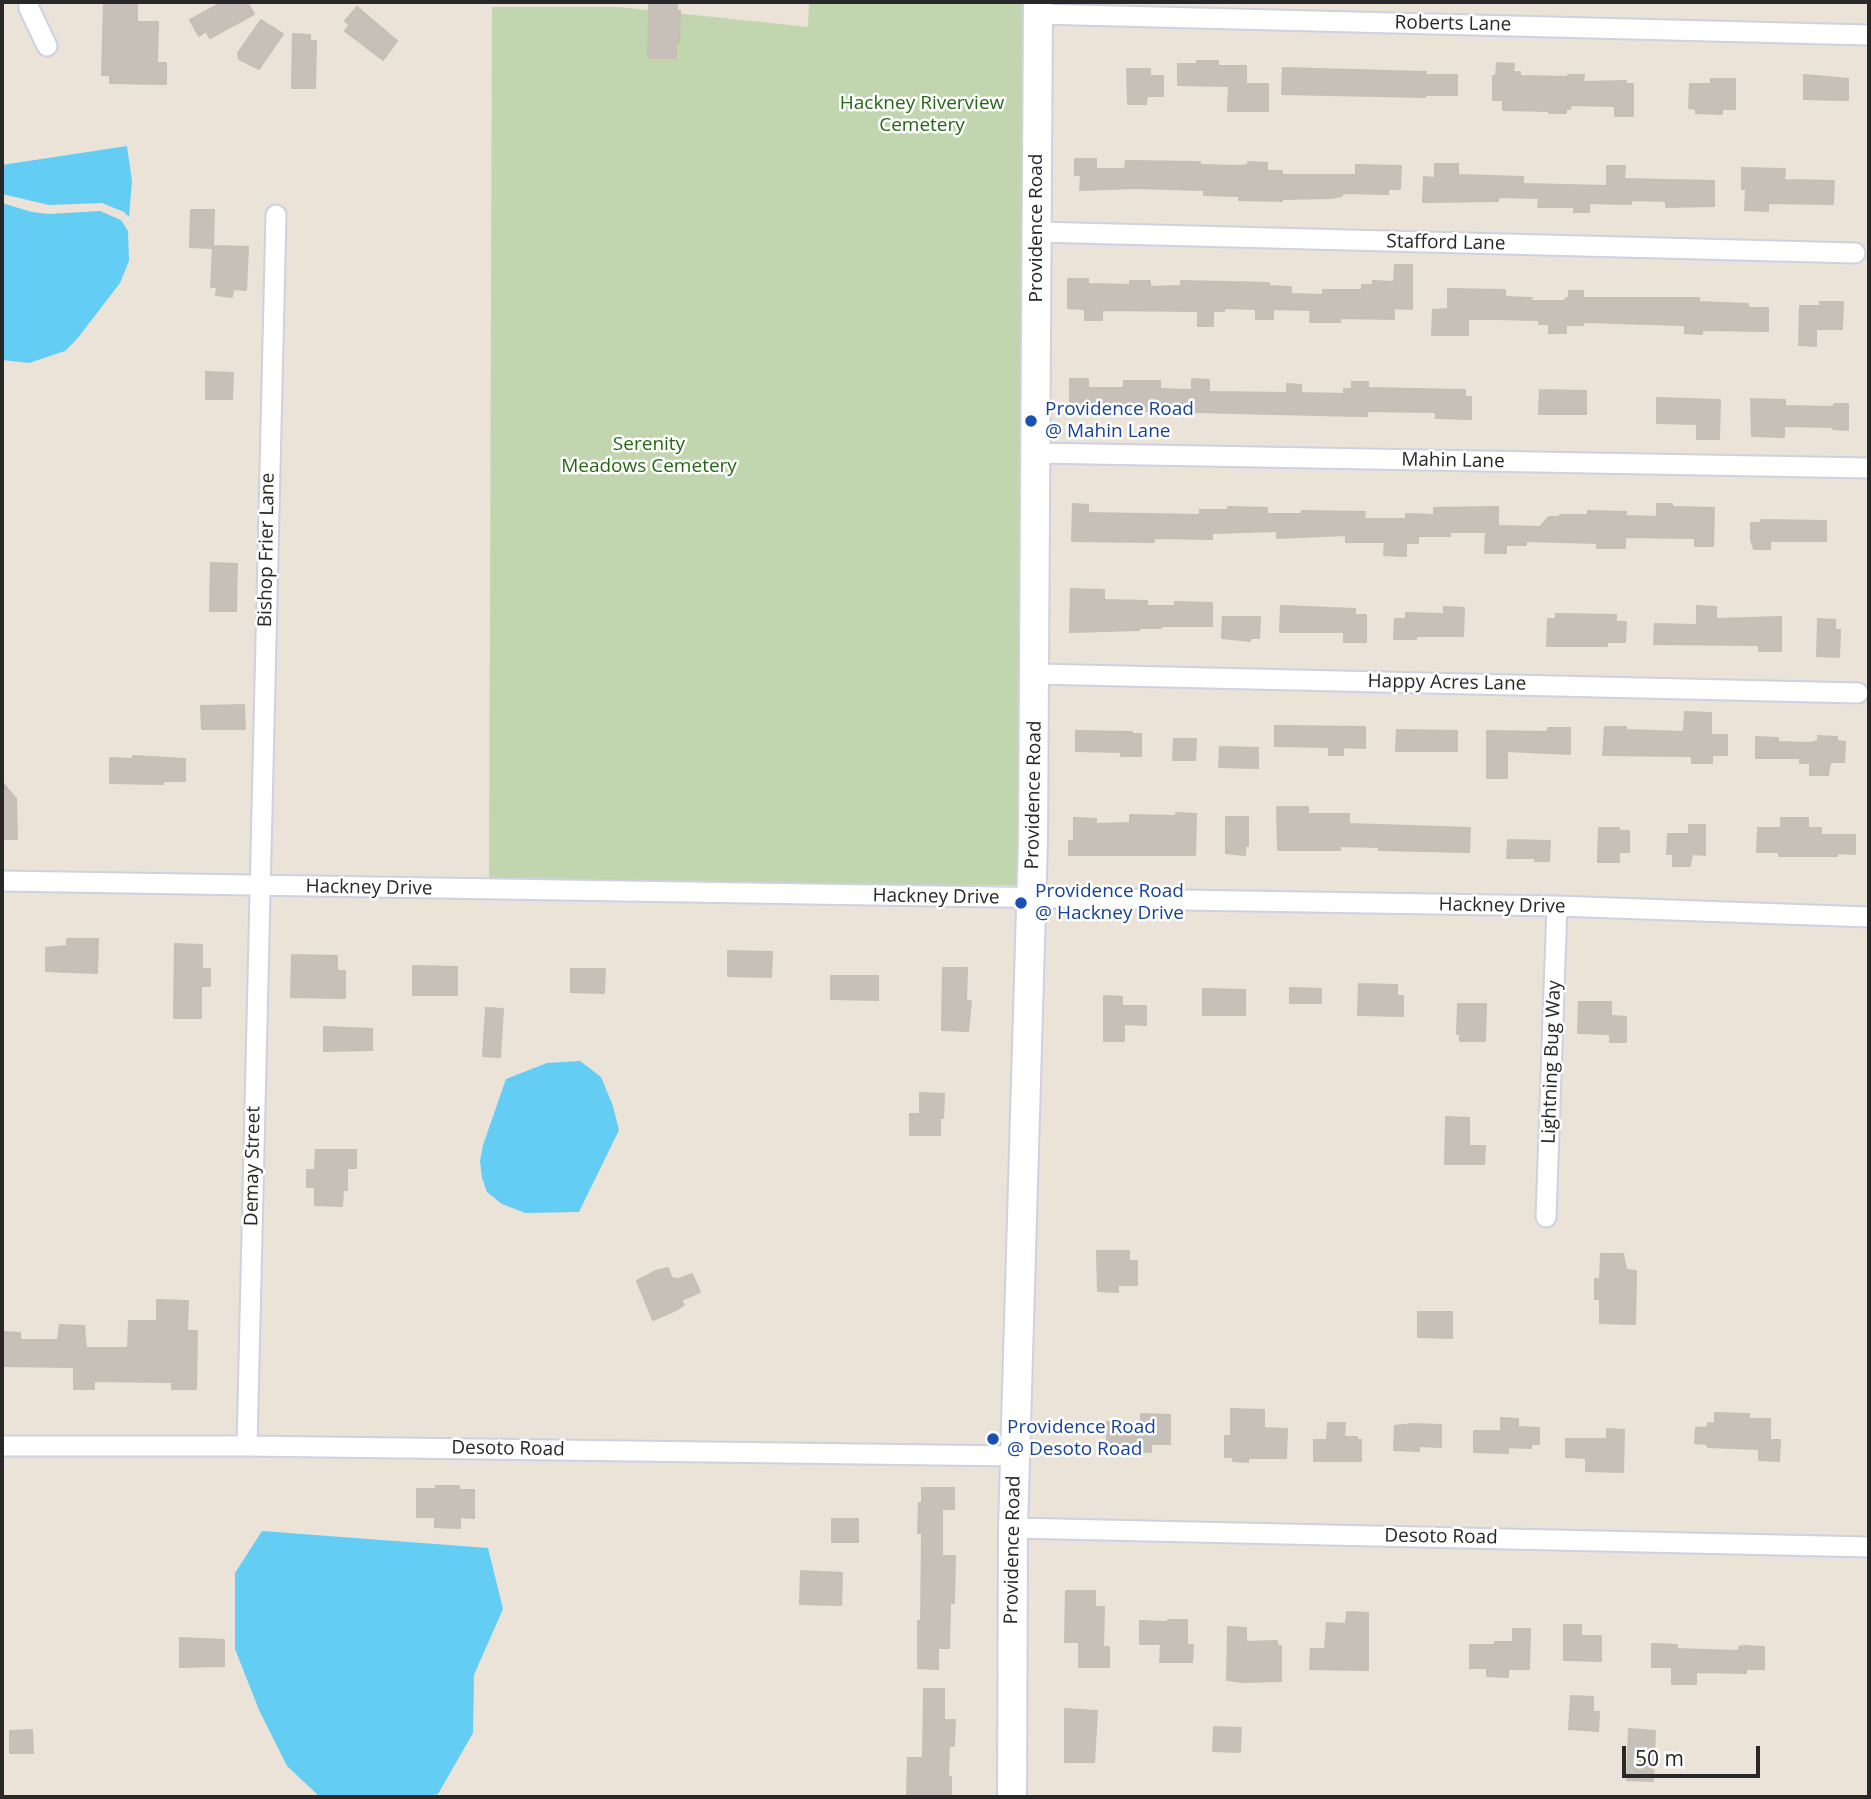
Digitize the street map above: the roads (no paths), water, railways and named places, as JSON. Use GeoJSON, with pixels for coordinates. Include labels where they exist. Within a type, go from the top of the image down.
{"type":"FeatureCollection","features":[{"type":"Feature","properties":{"kind":"street"},"geometry":{"type":"LineString","coordinates":[[29,2],[29,8],[47,46]]}},
{"type":"Feature","properties":{"kind":"street","name":"Roberts Lane"},"geometry":{"type":"LineString","coordinates":[[1038,8],[1868,35]]}},
{"type":"Feature","properties":{"kind":"street","name":"Providence Road"},"geometry":{"type":"LineString","coordinates":[[1012,1797],[1013,1528],[1032,899],[1038,8]]}},
{"type":"Feature","properties":{"kind":"street","name":"Bishop Frier Lane"},"geometry":{"type":"LineString","coordinates":[[259,886],[276,215]]}},
{"type":"Feature","properties":{"kind":"street","name":"Stafford Lane"},"geometry":{"type":"LineString","coordinates":[[1037,232],[1855,253]]}},
{"type":"Feature","properties":{"kind":"street","name":"Mahin Lane"},"geometry":{"type":"LineString","coordinates":[[1036,453],[1869,468]]}},
{"type":"Feature","properties":{"kind":"street","name":"Happy Acres Lane"},"geometry":{"type":"LineString","coordinates":[[1035,674],[1858,693]]}},
{"type":"Feature","properties":{"kind":"street","name":"Hackney Drive"},"geometry":{"type":"LineString","coordinates":[[2,881],[1557,906],[1869,917]]}},
{"type":"Feature","properties":{"kind":"street","name":"Demay Street"},"geometry":{"type":"LineString","coordinates":[[247,1446],[259,886]]}},
{"type":"Feature","properties":{"kind":"street","name":"Lightning Bug Way"},"geometry":{"type":"LineString","coordinates":[[1546,1217],[1557,906]]}},
{"type":"Feature","properties":{"kind":"street","name":"Desoto Road"},"geometry":{"type":"LineString","coordinates":[[2,1446],[247,1446],[1015,1456]]}},
{"type":"Feature","properties":{"kind":"street","name":"Desoto Road"},"geometry":{"type":"LineString","coordinates":[[1013,1528],[1869,1547]]}},
{"type":"Feature","properties":{"kind":"water"},"geometry":{"type":"Polygon","coordinates":[[[127,146],[132,181],[129,217],[124,212],[102,203],[49,205],[2,194],[2,165],[127,146]]]}},
{"type":"Feature","properties":{"kind":"water"},"geometry":{"type":"Polygon","coordinates":[[[2,203],[49,214],[100,211],[121,220],[128,231],[129,261],[120,283],[65,351],[29,363],[2,360],[2,203]]]}},
{"type":"Feature","properties":{"kind":"water"},"geometry":{"type":"Polygon","coordinates":[[[580,1061],[601,1077],[619,1130],[579,1212],[525,1213],[502,1204],[487,1192],[480,1161],[506,1079],[547,1063],[580,1061]]]}},
{"type":"Feature","properties":{"kind":"water"},"geometry":{"type":"Polygon","coordinates":[[[262,1531],[488,1548],[503,1609],[474,1675],[473,1733],[438,1794],[427,1797],[320,1797],[287,1766],[259,1710],[235,1649],[235,1573],[262,1531]]]}},
{"type":"Feature","properties":{"kind":"place","name":"Providence Road @ Mahin Lane"},"geometry":{"type":"Point","coordinates":[1031,421]}},
{"type":"Feature","properties":{"kind":"place","name":"Providence Road @ Hackney Drive"},"geometry":{"type":"Point","coordinates":[1021,903]}},
{"type":"Feature","properties":{"kind":"place","name":"Providence Road @ Desoto Road"},"geometry":{"type":"Point","coordinates":[993,1439]}},
{"type":"Feature","properties":{"kind":"park label","name":"Hackney Riverview Cemetery"},"geometry":{"type":"Point","coordinates":[922,115]}},
{"type":"Feature","properties":{"kind":"park label","name":"Serenity Meadows Cemetery"},"geometry":{"type":"Point","coordinates":[649,456]}}]}
